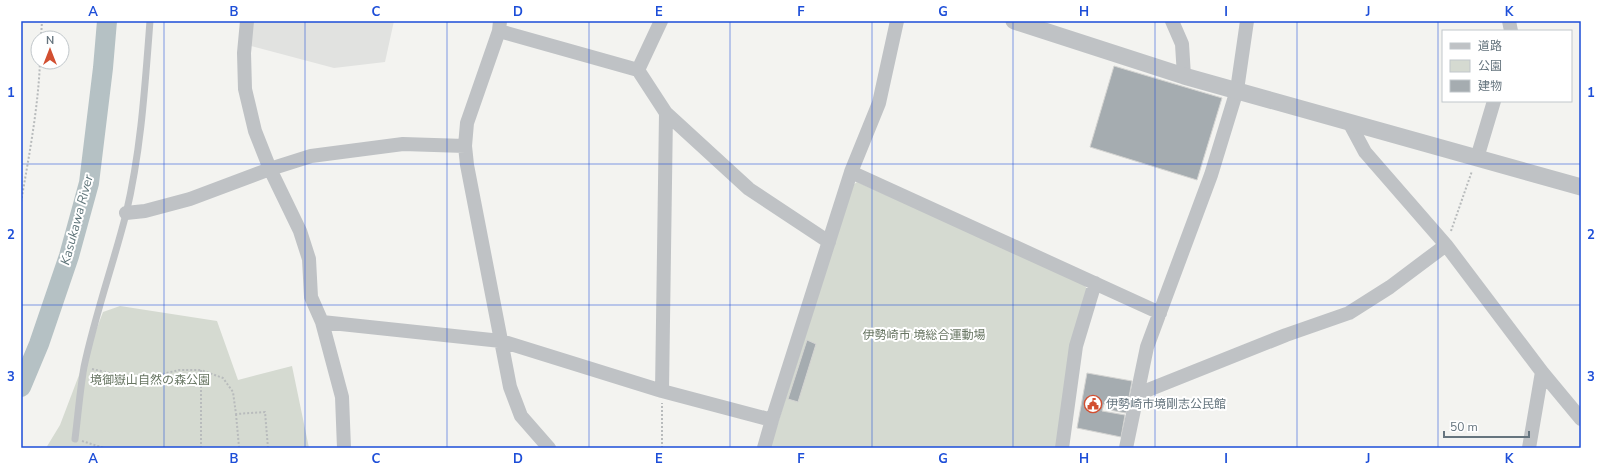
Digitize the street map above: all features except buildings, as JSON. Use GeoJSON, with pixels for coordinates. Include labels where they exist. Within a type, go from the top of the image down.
{"type":"FeatureCollection","features":[{"type":"Feature","properties":{"kind":"street"},"geometry":{"type":"LineString","coordinates":[[247,21],[244,53],[245,90],[255,130],[270,169],[300,231],[309,259],[311,297],[322,322],[342,397],[344,448]]}},
{"type":"Feature","properties":{"kind":"street"},"geometry":{"type":"LineString","coordinates":[[638,70],[661,21]]}},
{"type":"Feature","properties":{"kind":"street"},"geometry":{"type":"LineString","coordinates":[[764,448],[852,172],[879,103],[897,21]]}},
{"type":"Feature","properties":{"kind":"street"},"geometry":{"type":"LineString","coordinates":[[1014,21],[1184,76],[1237,90],[1350,124],[1581,187]]}},
{"type":"Feature","properties":{"kind":"street"},"geometry":{"type":"LineString","coordinates":[[1172,21],[1182,44],[1184,76]]}},
{"type":"Feature","properties":{"kind":"street"},"geometry":{"type":"LineString","coordinates":[[1126,448],[1147,347],[1211,175],[1237,90],[1247,21]]}},
{"type":"Feature","properties":{"kind":"street"},"geometry":{"type":"LineString","coordinates":[[549,448],[535,442],[521,416],[510,387],[467,165],[465,146],[467,123],[500,26],[638,70],[666,113],[749,189],[829,242]]}},
{"type":"Feature","properties":{"kind":"street"},"geometry":{"type":"LineString","coordinates":[[1477,158],[1494,102]]}},
{"type":"Feature","properties":{"kind":"street"},"geometry":{"type":"LineString","coordinates":[[662,391],[666,113]]}},
{"type":"Feature","properties":{"kind":"street"},"geometry":{"type":"LineString","coordinates":[[1350,124],[1365,152],[1446,245],[1542,372],[1581,419]]}},
{"type":"Feature","properties":{"kind":"street"},"geometry":{"type":"LineString","coordinates":[[126,213],[145,211],[190,199],[270,169],[311,156],[403,144],[465,146]]}},
{"type":"Feature","properties":{"kind":"street"},"geometry":{"type":"LineString","coordinates":[[852,172],[1160,313]]}},
{"type":"Feature","properties":{"kind":"street"},"geometry":{"type":"LineString","coordinates":[[1138,394],[1286,335],[1349,313],[1390,287],[1446,245]]}},
{"type":"Feature","properties":{"kind":"street"},"geometry":{"type":"LineString","coordinates":[[1062,448],[1076,346],[1095,283]]}},
{"type":"Feature","properties":{"kind":"street"},"geometry":{"type":"LineString","coordinates":[[322,322],[501,341],[662,391],[772,420]]}},
{"type":"Feature","properties":{"kind":"street"},"geometry":{"type":"LineString","coordinates":[[1529,448],[1542,372]]}},
{"type":"Feature","properties":{"kind":"lane"},"geometry":{"type":"LineString","coordinates":[[75,439],[84,368],[98,309],[126,213],[140,130],[145,89],[150,21]]}},
{"type":"Feature","properties":{"kind":"path"},"geometry":{"type":"LineString","coordinates":[[21,202],[38,89],[39,70]]}},
{"type":"Feature","properties":{"kind":"path"},"geometry":{"type":"LineString","coordinates":[[1446,245],[1477,158]]}},
{"type":"Feature","properties":{"kind":"path"},"geometry":{"type":"LineString","coordinates":[[84,368],[119,376],[146,378],[179,370],[201,370],[223,378],[233,392],[239,448]]}},
{"type":"Feature","properties":{"kind":"path"},"geometry":{"type":"LineString","coordinates":[[201,370],[201,448]]}},
{"type":"Feature","properties":{"kind":"path"},"geometry":{"type":"LineString","coordinates":[[662,391],[662,448]]}},
{"type":"Feature","properties":{"kind":"path"},"geometry":{"type":"LineString","coordinates":[[236,414],[265,412],[268,448]]}},
{"type":"Feature","properties":{"kind":"path"},"geometry":{"type":"LineString","coordinates":[[75,439],[104,448]]}},
{"type":"Feature","properties":{"kind":"path"},"geometry":{"type":"LineString","coordinates":[[231,448],[243,448]]}},
{"type":"Feature","properties":{"kind":"shaded area"},"geometry":{"type":"Polygon","coordinates":[[[252,21],[394,21],[385,62],[334,68],[251,46],[252,21]]]}},
{"type":"Feature","properties":{"kind":"green space","name":"伊勢崎市 境総合運動場"},"geometry":{"type":"Polygon","coordinates":[[[857,182],[1084,283],[1087,290],[1056,448],[770,448],[853,185],[857,182]]]}},
{"type":"Feature","properties":{"kind":"green space","name":"境御嶽山自然の森公園"},"geometry":{"type":"Polygon","coordinates":[[[120,306],[217,321],[238,380],[292,366],[309,448],[46,448],[60,425],[103,312],[120,306]]]}},
{"type":"Feature","properties":{"kind":"waterway","name":"Kasukawa River"},"geometry":{"type":"LineString","coordinates":[[21,387],[39,344],[69,256],[89,183],[103,68],[107,21]]}},
{"type":"Feature","properties":{"kind":"place","name":"伊勢崎市境剛志公民館"},"geometry":{"type":"Point","coordinates":[1093,404]}}]}
